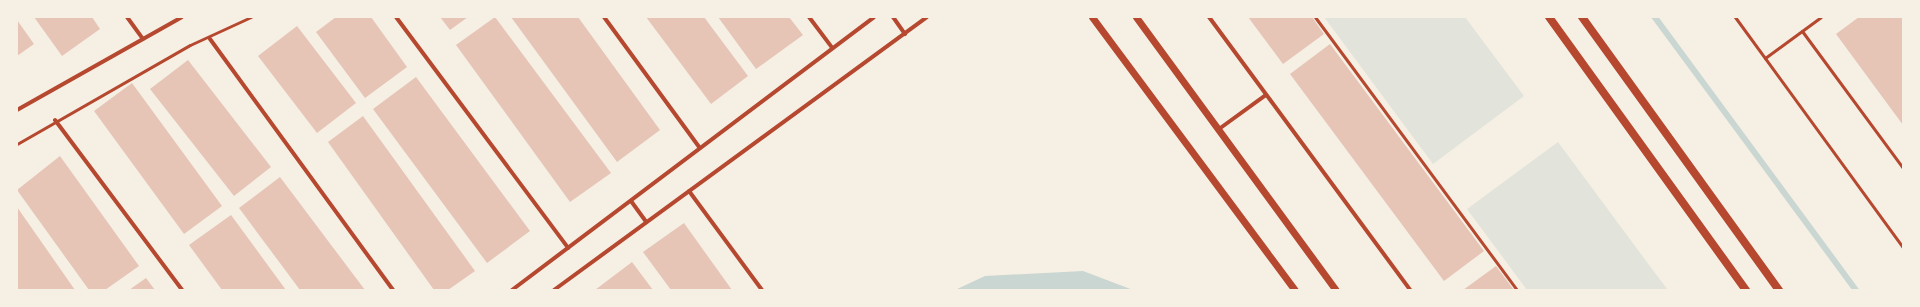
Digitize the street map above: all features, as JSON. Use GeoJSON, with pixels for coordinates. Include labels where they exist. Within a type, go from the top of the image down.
{"type":"FeatureCollection","features":[{"type":"Feature","properties":{"kind":"main road"},"geometry":{"type":"LineString","coordinates":[[1549,17],[1746,290]]}},
{"type":"Feature","properties":{"kind":"main road"},"geometry":{"type":"LineString","coordinates":[[1582,17],[1779,290]]}},
{"type":"Feature","properties":{"kind":"street"},"geometry":{"type":"LineString","coordinates":[[127,17],[143,39]]}},
{"type":"Feature","properties":{"kind":"street"},"geometry":{"type":"LineString","coordinates":[[17,110],[182,17]]}},
{"type":"Feature","properties":{"kind":"street"},"geometry":{"type":"LineString","coordinates":[[396,17],[568,248]]}},
{"type":"Feature","properties":{"kind":"street"},"geometry":{"type":"LineString","coordinates":[[604,17],[700,148]]}},
{"type":"Feature","properties":{"kind":"street"},"geometry":{"type":"LineString","coordinates":[[809,17],[832,48]]}},
{"type":"Feature","properties":{"kind":"street"},"geometry":{"type":"LineString","coordinates":[[512,290],[874,17]]}},
{"type":"Feature","properties":{"kind":"street"},"geometry":{"type":"LineString","coordinates":[[893,17],[904,34]]}},
{"type":"Feature","properties":{"kind":"street"},"geometry":{"type":"LineString","coordinates":[[554,290],[928,17]]}},
{"type":"Feature","properties":{"kind":"street"},"geometry":{"type":"LineString","coordinates":[[1092,17],[1295,290]]}},
{"type":"Feature","properties":{"kind":"street"},"geometry":{"type":"LineString","coordinates":[[1136,17],[1336,290]]}},
{"type":"Feature","properties":{"kind":"street"},"geometry":{"type":"LineString","coordinates":[[1209,17],[1410,290]]}},
{"type":"Feature","properties":{"kind":"street"},"geometry":{"type":"LineString","coordinates":[[210,39],[393,290]]}},
{"type":"Feature","properties":{"kind":"street"},"geometry":{"type":"LineString","coordinates":[[1219,129],[1266,95]]}},
{"type":"Feature","properties":{"kind":"street"},"geometry":{"type":"LineString","coordinates":[[55,120],[182,290]]}},
{"type":"Feature","properties":{"kind":"street"},"geometry":{"type":"LineString","coordinates":[[689,191],[762,290]]}},
{"type":"Feature","properties":{"kind":"street"},"geometry":{"type":"LineString","coordinates":[[631,201],[646,222]]}},
{"type":"Feature","properties":{"kind":"lane"},"geometry":{"type":"LineString","coordinates":[[17,144],[55,120],[190,45],[210,39],[251,17]]}},
{"type":"Feature","properties":{"kind":"lane"},"geometry":{"type":"LineString","coordinates":[[1315,17],[1517,290]]}},
{"type":"Feature","properties":{"kind":"lane"},"geometry":{"type":"LineString","coordinates":[[1741,17],[1736,18],[1903,247]]}},
{"type":"Feature","properties":{"kind":"lane"},"geometry":{"type":"LineString","coordinates":[[1765,58],[1821,17]]}},
{"type":"Feature","properties":{"kind":"lane"},"geometry":{"type":"LineString","coordinates":[[1802,31],[1903,168]]}},
{"type":"Feature","properties":{"kind":"shaded area"},"geometry":{"type":"Polygon","coordinates":[[[1324,17],[1465,17],[1524,96],[1433,164],[1324,17]]]}},
{"type":"Feature","properties":{"kind":"shaded area"},"geometry":{"type":"Polygon","coordinates":[[[1558,142],[1668,290],[1527,290],[1467,209],[1558,142]]]}},
{"type":"Feature","properties":{"kind":"shaded area"},"geometry":{"type":"Polygon","coordinates":[[[1083,271],[1133,290],[955,290],[985,276],[1083,271]]]}},
{"type":"Feature","properties":{"kind":"building"},"geometry":{"type":"Polygon","coordinates":[[[34,17],[92,17],[100,29],[62,56],[34,17]]]}},
{"type":"Feature","properties":{"kind":"building"},"geometry":{"type":"Polygon","coordinates":[[[336,17],[371,17],[407,67],[365,98],[316,32],[336,17]]]}},
{"type":"Feature","properties":{"kind":"building"},"geometry":{"type":"Polygon","coordinates":[[[440,17],[468,17],[450,30],[440,17]]]}},
{"type":"Feature","properties":{"kind":"building"},"geometry":{"type":"Polygon","coordinates":[[[495,17],[611,173],[570,202],[456,45],[495,17]]]}},
{"type":"Feature","properties":{"kind":"building"},"geometry":{"type":"Polygon","coordinates":[[[511,17],[578,17],[660,130],[617,162],[511,17]]]}},
{"type":"Feature","properties":{"kind":"building"},"geometry":{"type":"Polygon","coordinates":[[[646,17],[704,17],[748,76],[711,104],[646,17]]]}},
{"type":"Feature","properties":{"kind":"building"},"geometry":{"type":"Polygon","coordinates":[[[718,17],[789,17],[803,35],[756,69],[718,17]]]}},
{"type":"Feature","properties":{"kind":"building"},"geometry":{"type":"Polygon","coordinates":[[[1248,17],[1312,17],[1324,34],[1283,64],[1248,17]]]}},
{"type":"Feature","properties":{"kind":"building"},"geometry":{"type":"Polygon","coordinates":[[[1859,17],[1903,17],[1903,125],[1836,34],[1859,17]]]}},
{"type":"Feature","properties":{"kind":"building"},"geometry":{"type":"Polygon","coordinates":[[[17,20],[34,44],[17,56],[17,20]]]}},
{"type":"Feature","properties":{"kind":"building"},"geometry":{"type":"Polygon","coordinates":[[[297,26],[356,103],[317,133],[258,56],[297,26]]]}},
{"type":"Feature","properties":{"kind":"building"},"geometry":{"type":"Polygon","coordinates":[[[1330,44],[1484,251],[1444,281],[1290,74],[1330,44]]]}},
{"type":"Feature","properties":{"kind":"building"},"geometry":{"type":"Polygon","coordinates":[[[188,60],[271,167],[234,196],[150,89],[188,60]]]}},
{"type":"Feature","properties":{"kind":"building"},"geometry":{"type":"Polygon","coordinates":[[[416,77],[530,231],[487,263],[373,109],[416,77]]]}},
{"type":"Feature","properties":{"kind":"building"},"geometry":{"type":"Polygon","coordinates":[[[132,83],[222,206],[184,234],[94,111],[132,83]]]}},
{"type":"Feature","properties":{"kind":"building"},"geometry":{"type":"Polygon","coordinates":[[[363,116],[475,271],[448,290],[434,290],[328,142],[363,116]]]}},
{"type":"Feature","properties":{"kind":"building"},"geometry":{"type":"Polygon","coordinates":[[[60,156],[139,266],[105,290],[89,290],[17,190],[60,156]]]}},
{"type":"Feature","properties":{"kind":"building"},"geometry":{"type":"Polygon","coordinates":[[[280,177],[365,290],[300,290],[239,208],[280,177]]]}},
{"type":"Feature","properties":{"kind":"building"},"geometry":{"type":"Polygon","coordinates":[[[17,207],[75,290],[17,290],[17,207]]]}},
{"type":"Feature","properties":{"kind":"building"},"geometry":{"type":"Polygon","coordinates":[[[231,215],[286,290],[222,290],[189,245],[231,215]]]}},
{"type":"Feature","properties":{"kind":"building"},"geometry":{"type":"Polygon","coordinates":[[[684,223],[732,290],[671,290],[643,252],[684,223]]]}},
{"type":"Feature","properties":{"kind":"building"},"geometry":{"type":"Polygon","coordinates":[[[632,262],[653,290],[595,290],[632,262]]]}},
{"type":"Feature","properties":{"kind":"building"},"geometry":{"type":"Polygon","coordinates":[[[1496,266],[1514,290],[1463,290],[1496,266]]]}},
{"type":"Feature","properties":{"kind":"building"},"geometry":{"type":"Polygon","coordinates":[[[146,278],[155,290],[129,290],[146,278]]]}},
{"type":"Feature","properties":{"kind":"waterway"},"geometry":{"type":"LineString","coordinates":[[1655,17],[1856,290]]}}]}
